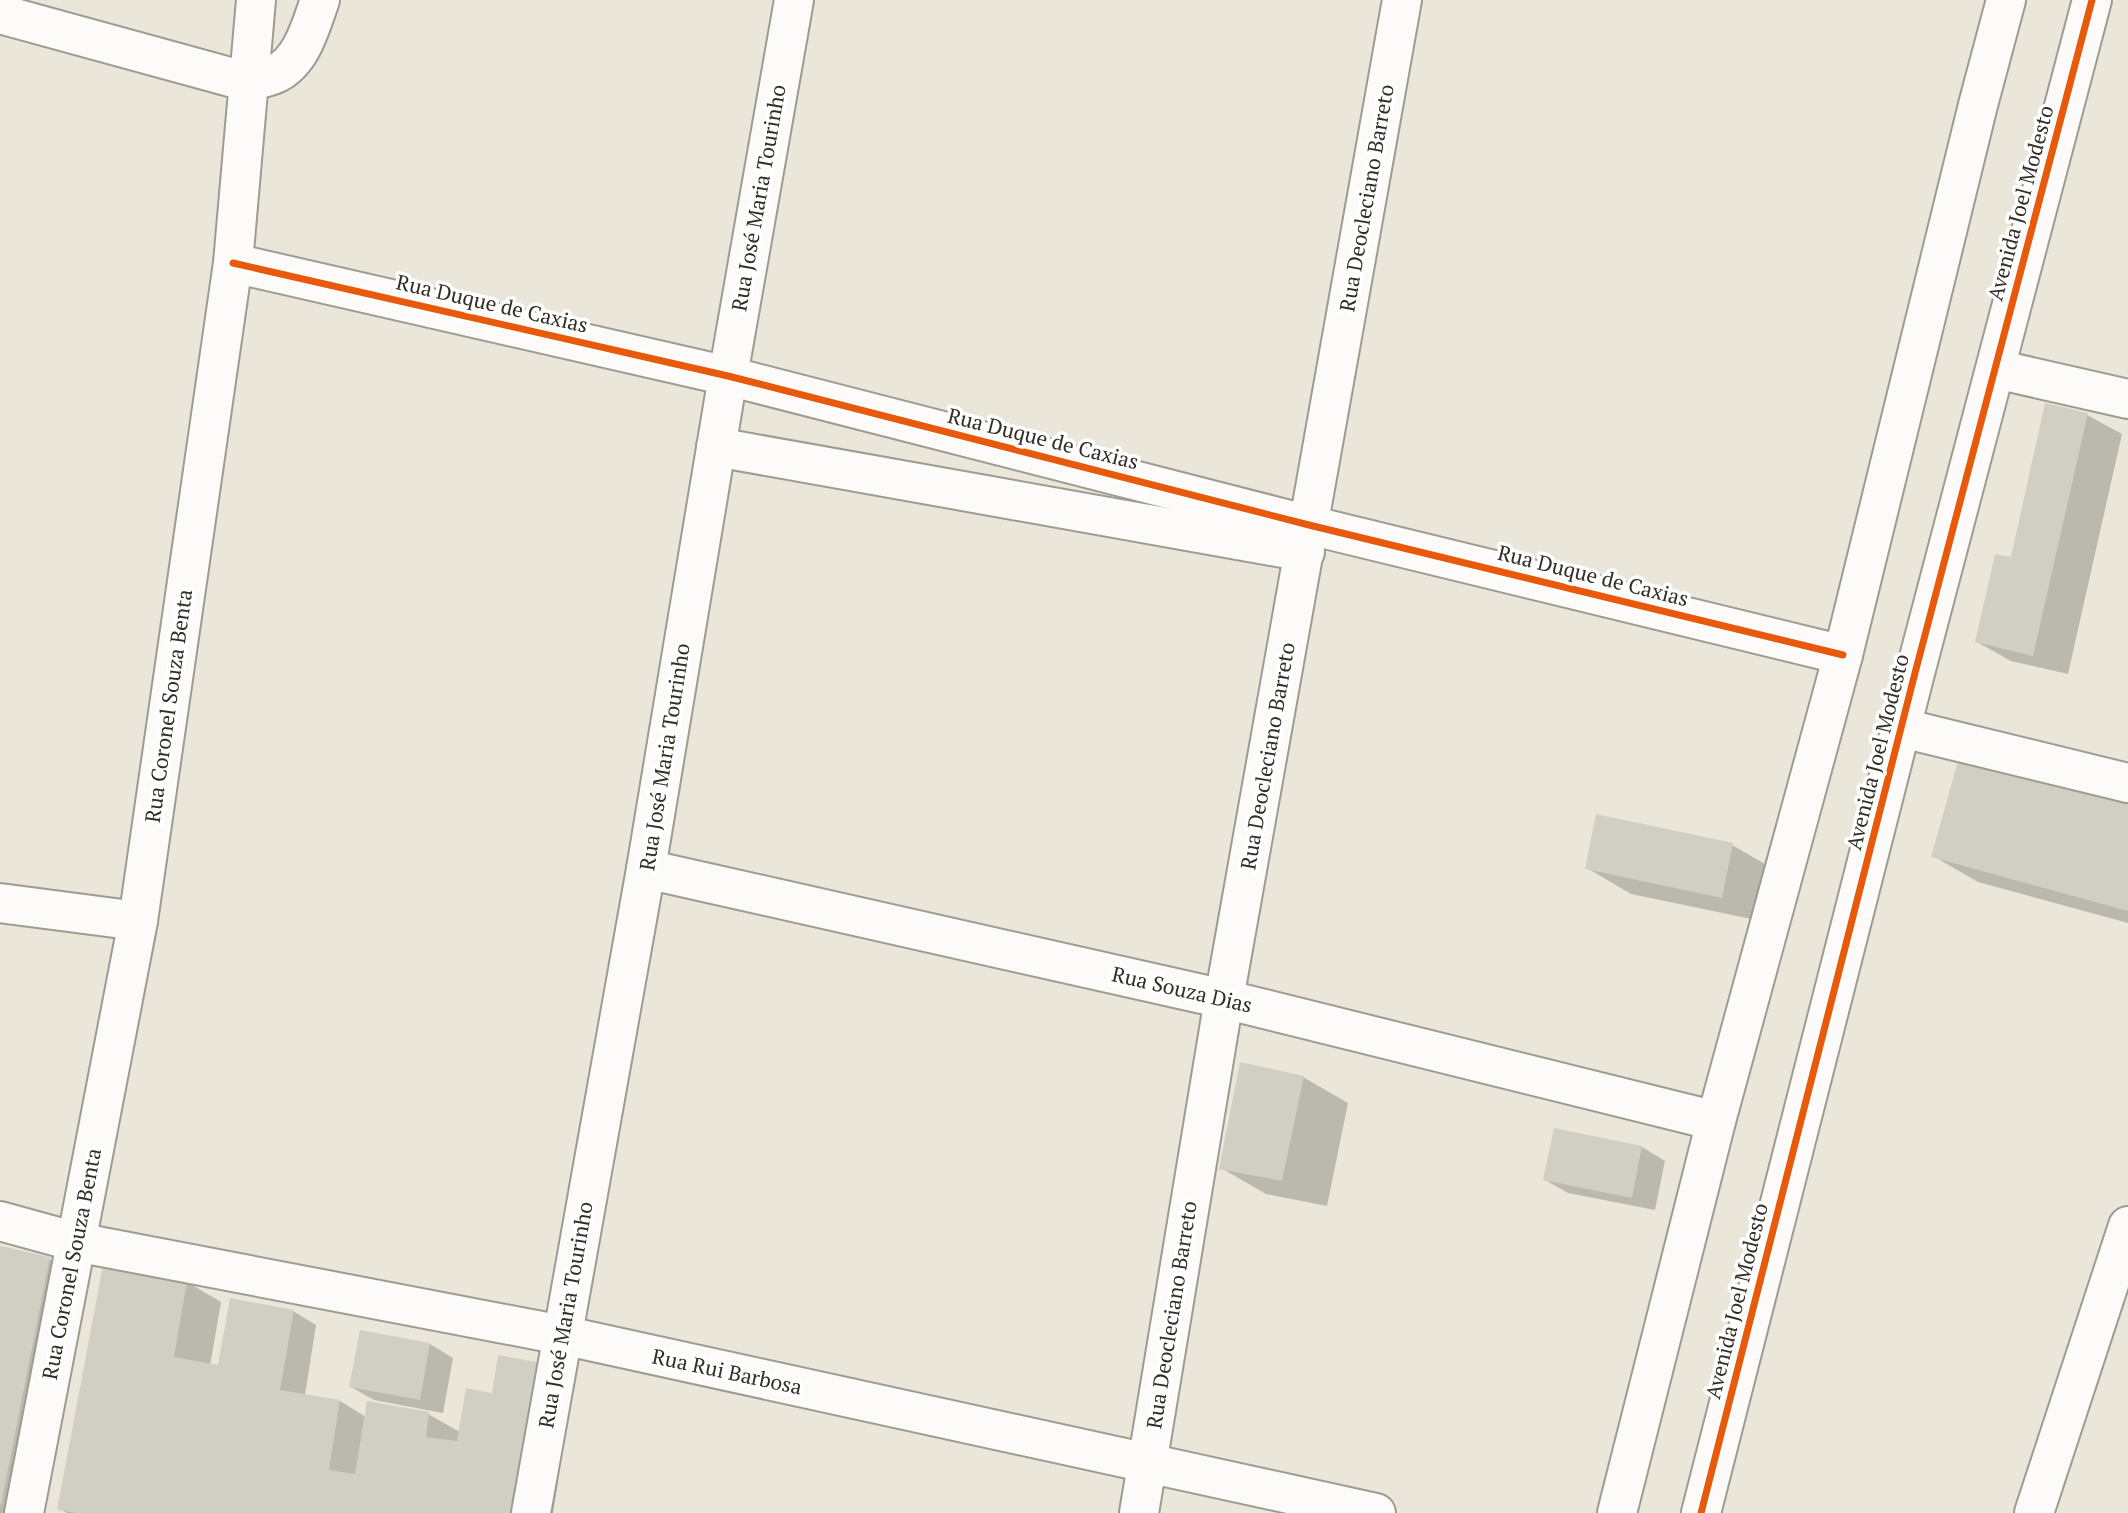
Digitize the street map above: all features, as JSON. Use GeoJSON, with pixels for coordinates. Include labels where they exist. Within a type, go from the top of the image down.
{"type":"FeatureCollection","features":[{"type":"Feature","properties":{"kind":"street","name":"Rua Coronel Souza Benta"},"geometry":{"type":"LineString","coordinates":[[24,1513],[138,921],[233,263],[256,0]]}},
{"type":"Feature","properties":{"kind":"street"},"geometry":{"type":"LineString","coordinates":[[0,14],[248,82],[276,74],[289,65],[307,38],[320,0]]}},
{"type":"Feature","properties":{"kind":"street","name":"Rua José Maria Tourinho"},"geometry":{"type":"LineString","coordinates":[[531,1513],[646,869],[794,0]]}},
{"type":"Feature","properties":{"kind":"street","name":"Rua Deocleciano Barreto"},"geometry":{"type":"LineString","coordinates":[[1139,1513],[1224,999],[1402,0]]}},
{"type":"Feature","properties":{"kind":"street"},"geometry":{"type":"LineString","coordinates":[[1617,1513],[1716,1121],[1843,655],[1974,118],[2006,0]]}},
{"type":"Feature","properties":{"kind":"street","name":"Avenida Joel Modesto"},"geometry":{"type":"LineString","coordinates":[[1701,1513],[2092,0]]}},
{"type":"Feature","properties":{"kind":"street","name":"Rua Duque de Caxias"},"geometry":{"type":"LineString","coordinates":[[233,263],[728,376],[1307,538],[1843,655]]}},
{"type":"Feature","properties":{"kind":"street"},"geometry":{"type":"LineString","coordinates":[[1996,369],[2128,399]]}},
{"type":"Feature","properties":{"kind":"street"},"geometry":{"type":"LineString","coordinates":[[716,447],[1307,538]]}},
{"type":"Feature","properties":{"kind":"street"},"geometry":{"type":"LineString","coordinates":[[1902,728],[2128,783]]}},
{"type":"Feature","properties":{"kind":"street","name":"Rua Souza Dias"},"geometry":{"type":"LineString","coordinates":[[646,869],[1224,999],[1716,1121]]}},
{"type":"Feature","properties":{"kind":"street"},"geometry":{"type":"LineString","coordinates":[[0,903],[138,921]]}},
{"type":"Feature","properties":{"kind":"street","name":"Rua Rui Barbosa"},"geometry":{"type":"LineString","coordinates":[[0,1221],[76,1242],[562,1335],[1376,1513]]}},
{"type":"Feature","properties":{"kind":"street"},"geometry":{"type":"LineString","coordinates":[[2034,1513],[2128,1226]]}},
{"type":"Feature","properties":{"kind":"building"},"geometry":{"type":"Polygon","coordinates":[[[2045,403],[2088,413],[2033,656],[1975,642],[1995,554],[2011,557],[2045,403]]]}},
{"type":"Feature","properties":{"kind":"building"},"geometry":{"type":"Polygon","coordinates":[[[1960,754],[2128,799],[2128,911],[1931,857],[1960,754]]]}},
{"type":"Feature","properties":{"kind":"building"},"geometry":{"type":"Polygon","coordinates":[[[1596,814],[1733,843],[1722,898],[1585,869],[1596,814]]]}},
{"type":"Feature","properties":{"kind":"building"},"geometry":{"type":"Polygon","coordinates":[[[1240,1062],[1304,1076],[1282,1181],[1219,1169],[1240,1062]]]}},
{"type":"Feature","properties":{"kind":"building"},"geometry":{"type":"Polygon","coordinates":[[[1554,1128],[1642,1146],[1632,1198],[1543,1180],[1554,1128]]]}},
{"type":"Feature","properties":{"kind":"building"},"geometry":{"type":"Polygon","coordinates":[[[0,1246],[50,1257],[1,1505],[0,1505],[0,1246]]]}},
{"type":"Feature","properties":{"kind":"building"},"geometry":{"type":"Polygon","coordinates":[[[103,1265],[187,1281],[174,1357],[218,1365],[230,1298],[294,1310],[280,1390],[340,1400],[329,1470],[355,1474],[367,1401],[429,1412],[426,1437],[457,1441],[466,1388],[492,1393],[498,1355],[541,1363],[515,1513],[77,1513],[57,1510],[103,1265]]]}},
{"type":"Feature","properties":{"kind":"building"},"geometry":{"type":"Polygon","coordinates":[[[360,1330],[430,1343],[420,1400],[349,1387],[360,1330]]]}},
{"type":"Feature","properties":{"kind":"cycle path"},"geometry":{"type":"LineString","coordinates":[[1701,1513],[1915,673],[2092,0]]}},
{"type":"Feature","properties":{"kind":"cycle path"},"geometry":{"type":"LineString","coordinates":[[233,263],[728,376],[1309,525],[1843,655]]}}]}
